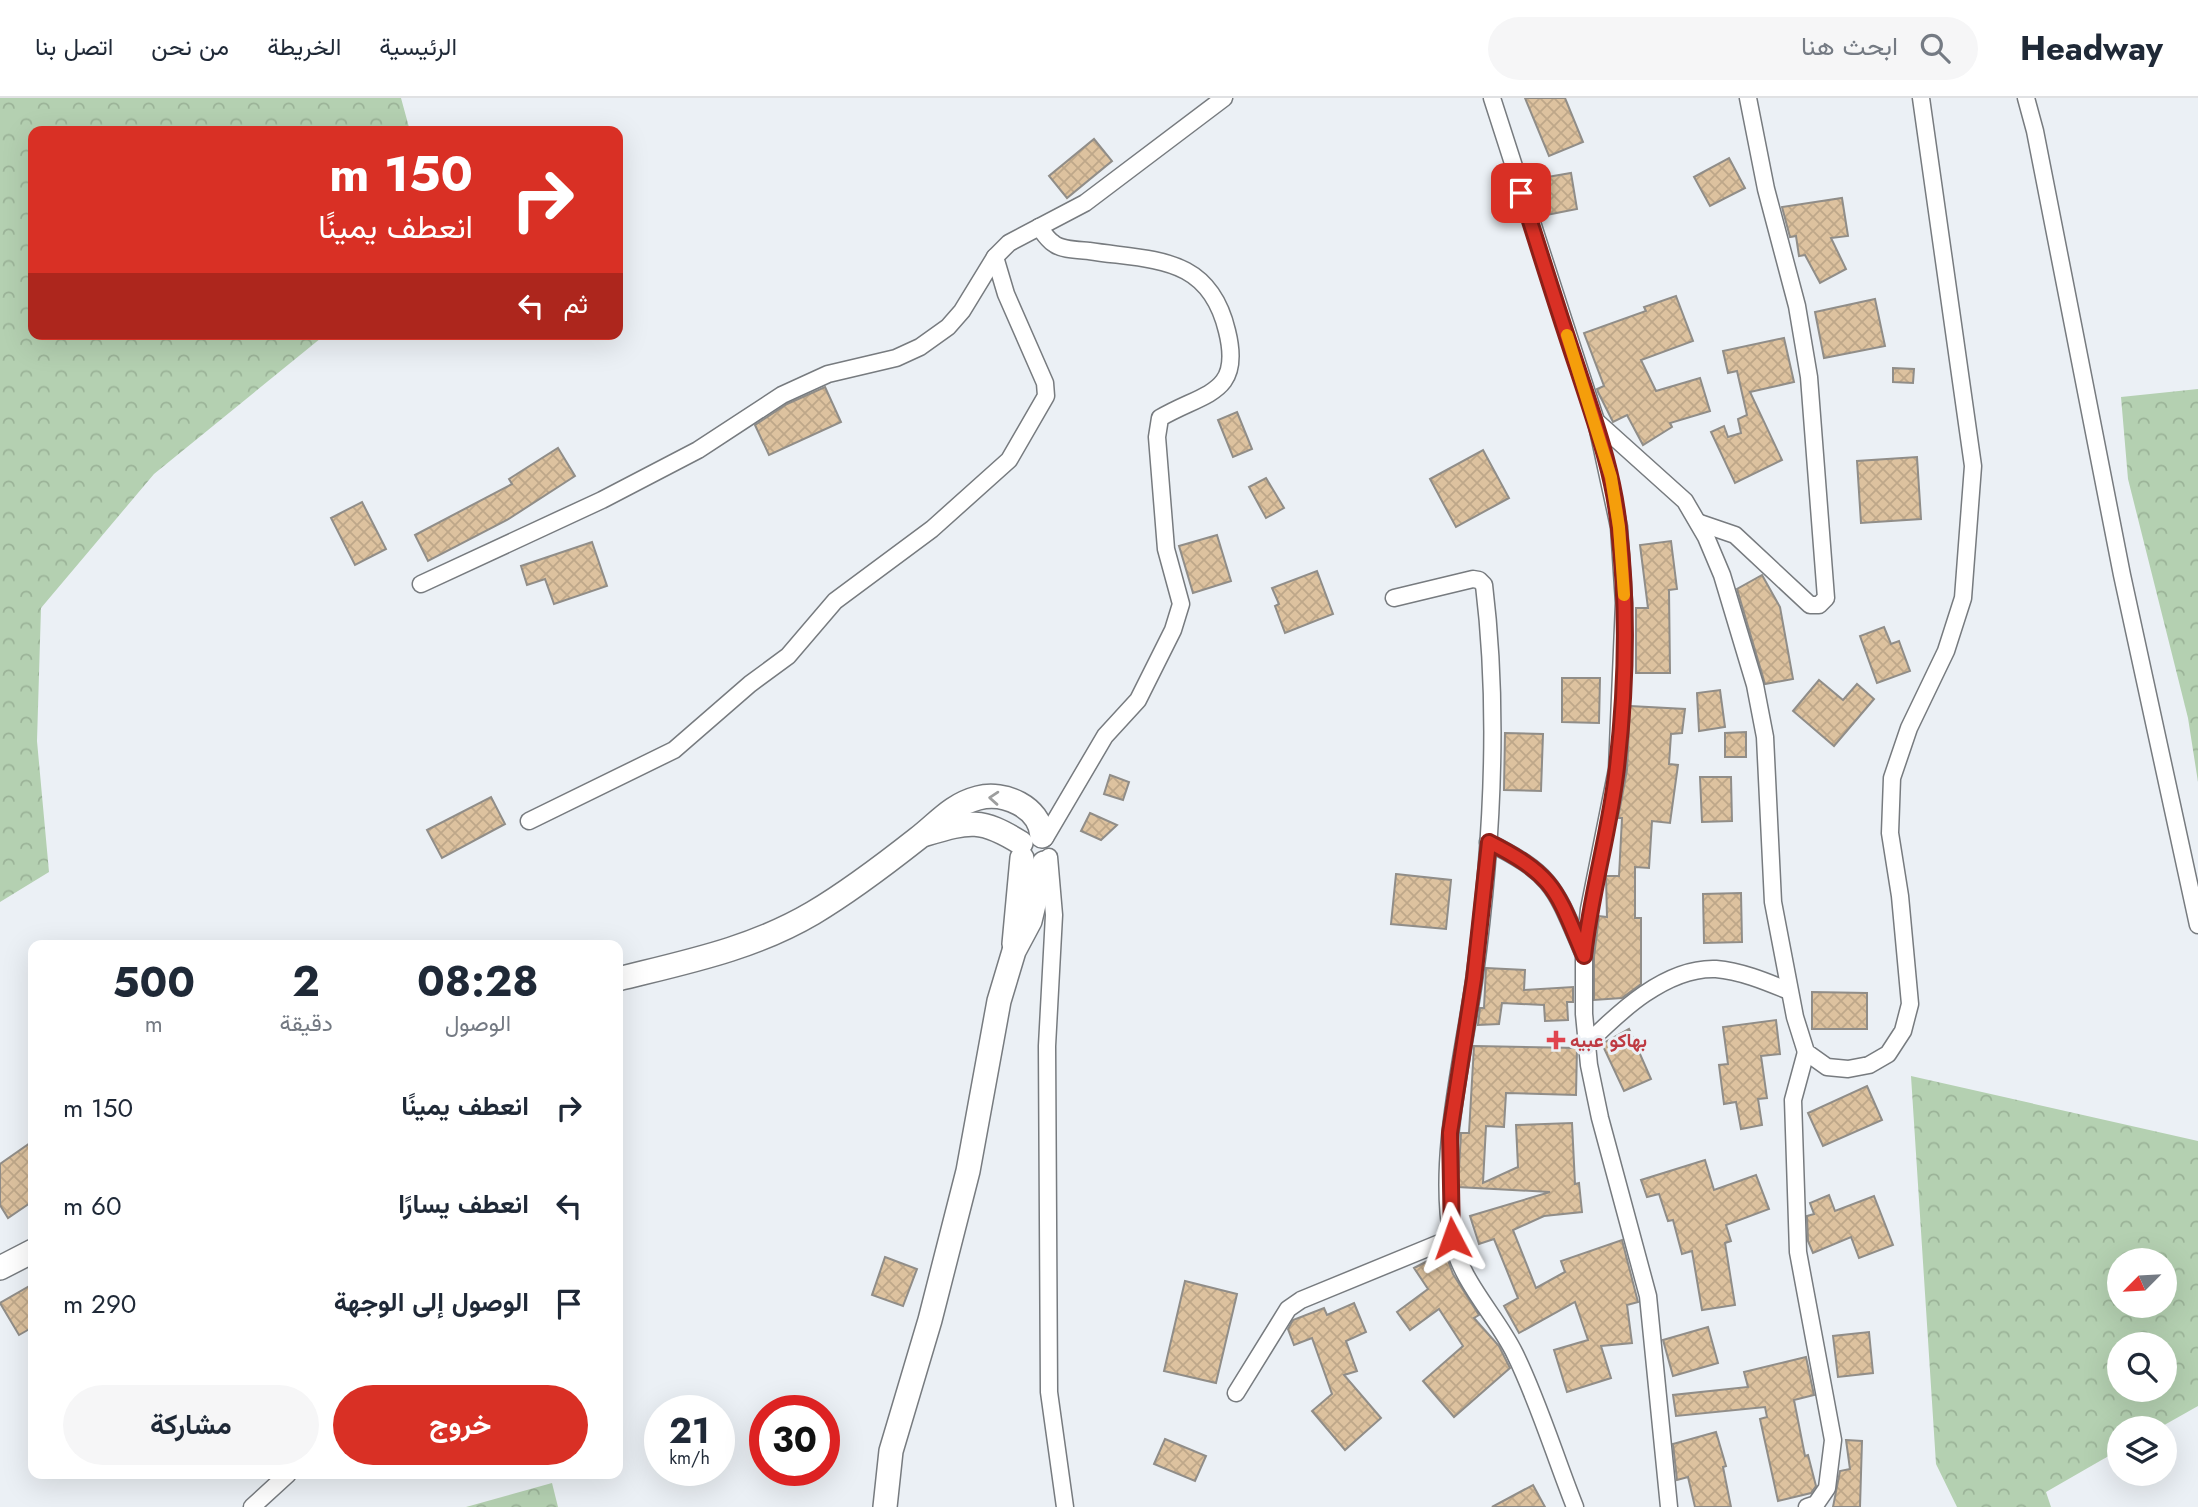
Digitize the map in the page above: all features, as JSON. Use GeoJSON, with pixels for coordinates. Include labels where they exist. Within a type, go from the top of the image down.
{"type":"FeatureCollection","features":[{"type":"Feature","properties":{"kind":"main road"},"geometry":{"type":"LineString","coordinates":[[623,978],[758,942],[813,913],[870,876],[957,806],[994,795],[1027,808],[1037,818],[1037,849],[1027,930],[1014,951],[999,1001],[980,1112],[951,1240],[891,1451],[885,1507]]}},
{"type":"Feature","properties":{"kind":"main road"},"geometry":{"type":"LineString","coordinates":[[923,835],[964,823],[979,822],[995,827],[1037,849]]}},
{"type":"Feature","properties":{"kind":"main road"},"geometry":{"type":"LineString","coordinates":[[0,1268],[28,1254]]}},
{"type":"Feature","properties":{"kind":"street"},"geometry":{"type":"LineString","coordinates":[[421,584],[537,533],[614,494],[698,450],[782,396],[828,374],[896,358],[920,347],[948,327],[962,311],[995,257],[1009,243],[1085,203],[1224,98]]}},
{"type":"Feature","properties":{"kind":"street"},"geometry":{"type":"LineString","coordinates":[[1492,98],[1596,421],[1619,527],[1624,615],[1617,769],[1589,909],[1584,956],[1587,1044],[1603,1130],[1648,1296],[1671,1506]]}},
{"type":"Feature","properties":{"kind":"street"},"geometry":{"type":"LineString","coordinates":[[1700,523],[1735,535],[1810,605],[1819,605],[1826,598],[1808,377],[1797,306],[1766,189],[1748,98]]}},
{"type":"Feature","properties":{"kind":"street"},"geometry":{"type":"LineString","coordinates":[[1807,1052],[1827,1067],[1848,1069],[1869,1065],[1888,1054],[1903,1031],[1910,1004],[1900,896],[1890,833],[1892,778],[1909,728],[1946,651],[1963,598],[1973,466],[1921,98]]}},
{"type":"Feature","properties":{"kind":"street"},"geometry":{"type":"LineString","coordinates":[[2026,98],[2035,131],[2122,575],[2198,925]]}},
{"type":"Feature","properties":{"kind":"street"},"geometry":{"type":"LineString","coordinates":[[1039,227],[1054,245],[1156,261],[1199,276],[1210,289],[1224,316],[1233,359],[1230,374],[1221,387],[1160,418],[1157,437],[1167,549],[1181,604],[1173,631],[1138,699],[1105,736],[1037,849],[1054,915],[1046,1059],[1048,1342],[1055,1456],[1065,1507]]}},
{"type":"Feature","properties":{"kind":"street"},"geometry":{"type":"LineString","coordinates":[[528,821],[674,750],[750,684],[788,656],[835,601],[932,529],[1009,460],[1046,396],[1045,383],[1006,294],[995,257]]}},
{"type":"Feature","properties":{"kind":"street"},"geometry":{"type":"LineString","coordinates":[[1596,421],[1685,501],[1700,523],[1722,575],[1755,685],[1765,737],[1773,902],[1789,991],[1807,1052],[1793,1100],[1798,1252],[1833,1440],[1827,1488],[1815,1504],[1807,1507]]}},
{"type":"Feature","properties":{"kind":"street"},"geometry":{"type":"LineString","coordinates":[[1394,598],[1473,579],[1484,585],[1492,650],[1493,751],[1489,842],[1474,979],[1450,1133],[1452,1238],[1466,1274],[1515,1354],[1575,1507]]}},
{"type":"Feature","properties":{"kind":"street"},"geometry":{"type":"LineString","coordinates":[[1489,842],[1526,861],[1545,877],[1558,896],[1584,956]]}},
{"type":"Feature","properties":{"kind":"street"},"geometry":{"type":"LineString","coordinates":[[1587,1044],[1628,1007],[1684,974],[1716,969],[1789,991]]}},
{"type":"Feature","properties":{"kind":"street"},"geometry":{"type":"LineString","coordinates":[[1236,1393],[1287,1309],[1301,1300],[1452,1238]]}},
{"type":"Feature","properties":{"kind":"street"},"geometry":{"type":"LineString","coordinates":[[252,1507],[283,1479]]}},
{"type":"Feature","properties":{"kind":"green space"},"geometry":{"type":"Polygon","coordinates":[[[0,98],[401,98],[409,126],[28,126],[28,340],[319,340],[154,474],[41,608],[37,741],[49,872],[0,902],[0,98]]]}},
{"type":"Feature","properties":{"kind":"green space"},"geometry":{"type":"Polygon","coordinates":[[[2198,389],[2198,782],[2188,718],[2128,479],[2121,397],[2198,389]]]}},
{"type":"Feature","properties":{"kind":"green space"},"geometry":{"type":"Polygon","coordinates":[[[1911,1076],[2198,1141],[2198,1406],[2177,1418],[2107,1416],[2107,1457],[2046,1492],[2051,1507],[1957,1507],[1936,1464],[1911,1076]]]}},
{"type":"Feature","properties":{"kind":"green space"},"geometry":{"type":"Polygon","coordinates":[[[552,1483],[558,1507],[466,1507],[552,1483]]]}},
{"type":"Feature","properties":{"kind":"building"},"geometry":{"type":"Polygon","coordinates":[[[1525,98],[1565,98],[1583,142],[1549,156],[1525,98]]]}},
{"type":"Feature","properties":{"kind":"building"},"geometry":{"type":"Polygon","coordinates":[[[1094,139],[1112,161],[1067,198],[1049,176],[1094,139]]]}},
{"type":"Feature","properties":{"kind":"building"},"geometry":{"type":"Polygon","coordinates":[[[1729,158],[1745,188],[1710,206],[1694,177],[1729,158]]]}},
{"type":"Feature","properties":{"kind":"building"},"geometry":{"type":"Polygon","coordinates":[[[1571,173],[1577,209],[1541,216],[1530,180],[1571,173]]]}},
{"type":"Feature","properties":{"kind":"building"},"geometry":{"type":"Polygon","coordinates":[[[1842,198],[1848,236],[1831,238],[1846,269],[1820,283],[1805,255],[1799,256],[1796,236],[1790,237],[1782,207],[1842,198]]]}},
{"type":"Feature","properties":{"kind":"building"},"geometry":{"type":"Polygon","coordinates":[[[1676,296],[1693,341],[1641,360],[1656,391],[1700,378],[1710,411],[1670,423],[1672,427],[1643,445],[1627,415],[1613,422],[1597,389],[1604,386],[1584,333],[1646,311],[1644,307],[1676,296]]]}},
{"type":"Feature","properties":{"kind":"building"},"geometry":{"type":"Polygon","coordinates":[[[1875,299],[1885,346],[1824,358],[1815,312],[1875,299]]]}},
{"type":"Feature","properties":{"kind":"building"},"geometry":{"type":"Polygon","coordinates":[[[1784,338],[1794,382],[1750,392],[1782,460],[1735,483],[1711,432],[1724,426],[1728,437],[1741,433],[1738,419],[1747,415],[1737,371],[1728,373],[1723,351],[1784,338]]]}},
{"type":"Feature","properties":{"kind":"building"},"geometry":{"type":"Polygon","coordinates":[[[1893,368],[1914,369],[1913,383],[1893,382],[1893,368]]]}},
{"type":"Feature","properties":{"kind":"building"},"geometry":{"type":"Polygon","coordinates":[[[825,387],[841,422],[769,455],[755,425],[787,404],[825,387]]]}},
{"type":"Feature","properties":{"kind":"building"},"geometry":{"type":"Polygon","coordinates":[[[1237,412],[1252,449],[1233,457],[1218,420],[1237,412]]]}},
{"type":"Feature","properties":{"kind":"building"},"geometry":{"type":"Polygon","coordinates":[[[558,448],[575,476],[507,520],[428,561],[415,535],[512,484],[509,479],[558,448]]]}},
{"type":"Feature","properties":{"kind":"building"},"geometry":{"type":"Polygon","coordinates":[[[1483,450],[1509,498],[1456,527],[1430,479],[1483,450]]]}},
{"type":"Feature","properties":{"kind":"building"},"geometry":{"type":"Polygon","coordinates":[[[1917,457],[1921,519],[1861,523],[1857,461],[1917,457]]]}},
{"type":"Feature","properties":{"kind":"building"},"geometry":{"type":"Polygon","coordinates":[[[1266,478],[1284,508],[1266,518],[1249,487],[1266,478]]]}},
{"type":"Feature","properties":{"kind":"building"},"geometry":{"type":"Polygon","coordinates":[[[362,502],[386,549],[355,565],[331,518],[362,502]]]}},
{"type":"Feature","properties":{"kind":"building"},"geometry":{"type":"Polygon","coordinates":[[[1217,535],[1231,581],[1193,593],[1179,546],[1217,535]]]}},
{"type":"Feature","properties":{"kind":"building"},"geometry":{"type":"Polygon","coordinates":[[[1671,541],[1677,589],[1669,590],[1670,673],[1636,673],[1636,608],[1648,608],[1640,545],[1671,541]]]}},
{"type":"Feature","properties":{"kind":"building"},"geometry":{"type":"Polygon","coordinates":[[[592,542],[607,586],[554,604],[545,579],[527,585],[521,566],[592,542]]]}},
{"type":"Feature","properties":{"kind":"building"},"geometry":{"type":"Polygon","coordinates":[[[1317,571],[1333,614],[1285,633],[1275,606],[1279,604],[1272,588],[1317,571]]]}},
{"type":"Feature","properties":{"kind":"building"},"geometry":{"type":"Polygon","coordinates":[[[1762,575],[1780,607],[1793,679],[1765,684],[1737,589],[1762,575]]]}},
{"type":"Feature","properties":{"kind":"building"},"geometry":{"type":"Polygon","coordinates":[[[1884,627],[1891,644],[1899,641],[1910,671],[1877,683],[1860,636],[1884,627]]]}},
{"type":"Feature","properties":{"kind":"building"},"geometry":{"type":"Polygon","coordinates":[[[1562,678],[1600,678],[1599,723],[1562,722],[1562,678]]]}},
{"type":"Feature","properties":{"kind":"building"},"geometry":{"type":"Polygon","coordinates":[[[1819,680],[1843,700],[1857,684],[1874,699],[1834,746],[1793,711],[1819,680]]]}},
{"type":"Feature","properties":{"kind":"building"},"geometry":{"type":"Polygon","coordinates":[[[1720,690],[1725,727],[1699,731],[1697,693],[1720,690]]]}},
{"type":"Feature","properties":{"kind":"building"},"geometry":{"type":"Polygon","coordinates":[[[1630,706],[1685,709],[1682,733],[1671,734],[1669,764],[1678,765],[1670,823],[1652,821],[1649,868],[1635,867],[1635,918],[1641,918],[1641,984],[1622,998],[1594,1000],[1594,957],[1599,916],[1607,917],[1606,876],[1619,876],[1622,818],[1618,818],[1627,770],[1630,706]]]}},
{"type":"Feature","properties":{"kind":"building"},"geometry":{"type":"Polygon","coordinates":[[[1746,732],[1746,757],[1725,757],[1725,733],[1746,732]]]}},
{"type":"Feature","properties":{"kind":"building"},"geometry":{"type":"Polygon","coordinates":[[[1505,733],[1543,734],[1541,791],[1504,790],[1505,733]]]}},
{"type":"Feature","properties":{"kind":"building"},"geometry":{"type":"Polygon","coordinates":[[[1110,775],[1129,782],[1123,800],[1104,794],[1110,775]]]}},
{"type":"Feature","properties":{"kind":"building"},"geometry":{"type":"Polygon","coordinates":[[[1700,777],[1731,777],[1732,821],[1702,822],[1700,777]]]}},
{"type":"Feature","properties":{"kind":"building"},"geometry":{"type":"Polygon","coordinates":[[[491,797],[505,824],[442,858],[427,830],[491,797]]]}},
{"type":"Feature","properties":{"kind":"building"},"geometry":{"type":"Polygon","coordinates":[[[1090,813],[1117,825],[1101,840],[1081,831],[1090,813]]]}},
{"type":"Feature","properties":{"kind":"building"},"geometry":{"type":"Polygon","coordinates":[[[1396,874],[1451,880],[1446,929],[1391,924],[1396,874]]]}},
{"type":"Feature","properties":{"kind":"building"},"geometry":{"type":"Polygon","coordinates":[[[1741,893],[1742,942],[1704,943],[1703,894],[1741,893]]]}},
{"type":"Feature","properties":{"kind":"building"},"geometry":{"type":"Polygon","coordinates":[[[1486,968],[1525,970],[1524,990],[1573,987],[1573,1002],[1567,1002],[1568,1020],[1545,1021],[1544,1005],[1502,1003],[1499,1024],[1478,1025],[1480,1008],[1484,1008],[1486,968]]]}},
{"type":"Feature","properties":{"kind":"building"},"geometry":{"type":"Polygon","coordinates":[[[1812,992],[1867,993],[1867,1029],[1812,1029],[1812,992]]]}},
{"type":"Feature","properties":{"kind":"building"},"geometry":{"type":"Polygon","coordinates":[[[1776,1020],[1780,1054],[1761,1056],[1767,1098],[1758,1099],[1762,1125],[1741,1129],[1736,1102],[1724,1104],[1719,1065],[1728,1064],[1723,1027],[1776,1020]]]}},
{"type":"Feature","properties":{"kind":"building"},"geometry":{"type":"Polygon","coordinates":[[[1629,1029],[1651,1079],[1624,1091],[1602,1044],[1629,1029]]]}},
{"type":"Feature","properties":{"kind":"building"},"geometry":{"type":"Polygon","coordinates":[[[1474,1046],[1577,1048],[1576,1095],[1506,1093],[1504,1127],[1486,1126],[1483,1183],[1518,1167],[1516,1125],[1572,1123],[1575,1184],[1579,1183],[1582,1212],[1544,1216],[1513,1230],[1536,1288],[1565,1272],[1561,1261],[1622,1240],[1638,1302],[1627,1305],[1632,1343],[1601,1346],[1611,1378],[1567,1392],[1554,1350],[1588,1340],[1575,1302],[1519,1333],[1504,1306],[1518,1298],[1494,1239],[1479,1244],[1470,1216],[1550,1192],[1458,1187],[1461,1133],[1469,1133],[1474,1046]]]}},
{"type":"Feature","properties":{"kind":"building"},"geometry":{"type":"Polygon","coordinates":[[[1867,1086],[1882,1120],[1823,1146],[1808,1113],[1867,1086]]]}},
{"type":"Feature","properties":{"kind":"building"},"geometry":{"type":"Polygon","coordinates":[[[28,1144],[28,1204],[8,1218],[0,1205],[0,1164],[28,1144]]]}},
{"type":"Feature","properties":{"kind":"building"},"geometry":{"type":"Polygon","coordinates":[[[1705,1160],[1714,1190],[1756,1175],[1769,1209],[1726,1225],[1731,1241],[1725,1243],[1735,1305],[1702,1310],[1692,1251],[1682,1254],[1673,1220],[1668,1221],[1659,1194],[1647,1197],[1641,1180],[1705,1160]]]}},
{"type":"Feature","properties":{"kind":"building"},"geometry":{"type":"Polygon","coordinates":[[[1829,1195],[1835,1211],[1874,1196],[1893,1245],[1859,1258],[1851,1237],[1813,1253],[1808,1241],[1807,1216],[1814,1214],[1810,1203],[1829,1195]]]}},
{"type":"Feature","properties":{"kind":"building"},"geometry":{"type":"Polygon","coordinates":[[[1445,1252],[1453,1274],[1479,1315],[1474,1318],[1499,1346],[1510,1368],[1454,1417],[1423,1381],[1463,1346],[1439,1309],[1410,1330],[1397,1312],[1428,1289],[1414,1268],[1445,1252]]]}},
{"type":"Feature","properties":{"kind":"building"},"geometry":{"type":"Polygon","coordinates":[[[885,1257],[917,1269],[903,1306],[872,1295],[885,1257]]]}},
{"type":"Feature","properties":{"kind":"building"},"geometry":{"type":"Polygon","coordinates":[[[1185,1281],[1237,1294],[1216,1383],[1164,1371],[1185,1281]]]}},
{"type":"Feature","properties":{"kind":"building"},"geometry":{"type":"Polygon","coordinates":[[[28,1287],[28,1330],[19,1335],[0,1303],[28,1287]]]}},
{"type":"Feature","properties":{"kind":"building"},"geometry":{"type":"Polygon","coordinates":[[[1354,1303],[1366,1332],[1346,1341],[1357,1371],[1344,1375],[1381,1418],[1345,1450],[1312,1411],[1332,1394],[1312,1338],[1294,1345],[1288,1329],[1293,1320],[1324,1308],[1327,1315],[1354,1303]]]}},
{"type":"Feature","properties":{"kind":"building"},"geometry":{"type":"Polygon","coordinates":[[[1708,1327],[1718,1363],[1673,1376],[1663,1340],[1708,1327]]]}},
{"type":"Feature","properties":{"kind":"building"},"geometry":{"type":"Polygon","coordinates":[[[1869,1332],[1873,1373],[1838,1377],[1833,1336],[1869,1332]]]}},
{"type":"Feature","properties":{"kind":"building"},"geometry":{"type":"Polygon","coordinates":[[[1806,1357],[1814,1395],[1794,1400],[1805,1456],[1808,1455],[1816,1486],[1811,1493],[1778,1501],[1760,1419],[1767,1417],[1765,1407],[1676,1416],[1673,1395],[1748,1387],[1744,1372],[1806,1357]]]}},
{"type":"Feature","properties":{"kind":"building"},"geometry":{"type":"Polygon","coordinates":[[[1716,1432],[1726,1466],[1723,1467],[1731,1507],[1695,1507],[1688,1477],[1677,1480],[1673,1444],[1716,1432]]]}},
{"type":"Feature","properties":{"kind":"building"},"geometry":{"type":"Polygon","coordinates":[[[1165,1439],[1206,1456],[1195,1481],[1154,1464],[1165,1439]]]}},
{"type":"Feature","properties":{"kind":"building"},"geometry":{"type":"Polygon","coordinates":[[[1846,1440],[1862,1441],[1860,1507],[1833,1507],[1840,1471],[1850,1469],[1846,1440]]]}},
{"type":"Feature","properties":{"kind":"building"},"geometry":{"type":"Polygon","coordinates":[[[1533,1485],[1545,1507],[1492,1507],[1533,1485]]]}},
{"type":"Feature","properties":{"kind":"slow traffic"},"geometry":{"type":"LineString","coordinates":[[1567,335],[1596,421],[1611,477],[1619,527],[1624,595]]}},
{"type":"Feature","properties":{"kind":"place","name":"بهاكو عبيه"},"geometry":{"type":"Point","coordinates":[1556,1040]}},
{"type":"Feature","properties":{"kind":"route"},"geometry":{"type":"LineString","coordinates":[[1452,1238],[1450,1133],[1474,979],[1489,842],[1526,861],[1545,877],[1558,896],[1584,956],[1589,909],[1617,769],[1623,687],[1624,603],[1619,527],[1611,477],[1596,421],[1521,193]]}}]}
